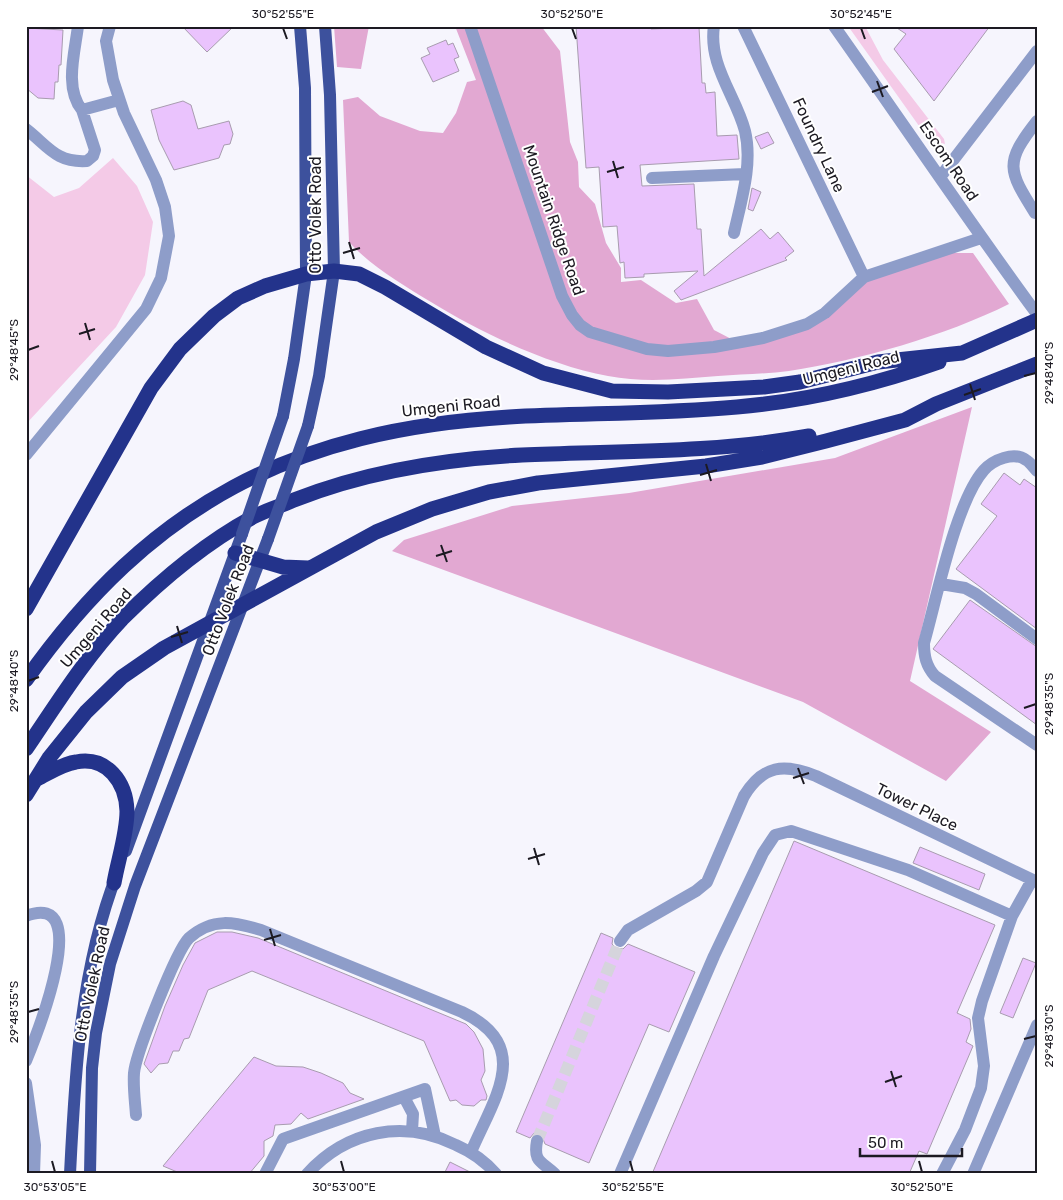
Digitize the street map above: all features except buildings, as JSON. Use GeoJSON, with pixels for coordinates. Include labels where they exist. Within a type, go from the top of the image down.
{"type":"FeatureCollection","features":[{"type":"Feature","properties":{"kind":"highway"},"geometry":{"type":"LineString","coordinates":[[26,609],[151,388],[180,349],[214,316],[238,298],[265,286],[306,274],[334,272],[359,274],[385,287],[486,347],[543,373],[612,391],[668,392],[764,387],[800,382],[878,362],[962,353],[1037,320]]}},
{"type":"Feature","properties":{"kind":"highway","name":"Umgeni Road"},"geometry":{"type":"LineString","coordinates":[[26,680],[67,625],[95,593],[125,564],[172,524],[206,502],[276,466],[322,448],[406,428],[449,423],[508,417],[738,407],[784,401],[892,378],[962,353]]}},
{"type":"Feature","properties":{"kind":"highway"},"geometry":{"type":"LineString","coordinates":[[26,795],[49,758],[86,712],[122,677],[164,648],[309,568],[404,520],[480,495],[538,483],[706,466],[762,457],[905,420],[936,404],[1037,364]]}},
{"type":"Feature","properties":{"kind":"highway","name":"Umgeni Road"},"geometry":{"type":"LineString","coordinates":[[26,749],[93,654],[122,620],[155,589],[214,542],[253,517],[325,488],[398,468],[451,461],[775,442],[873,422],[936,404]]}},
{"type":"Feature","properties":{"kind":"highway"},"geometry":{"type":"LineString","coordinates":[[235,553],[283,567],[309,568]]}},
{"type":"Feature","properties":{"kind":"highway"},"geometry":{"type":"LineString","coordinates":[[37,780],[65,764],[78,761],[99,764],[109,769],[118,778],[125,793],[127,812],[114,883]]}},
{"type":"Feature","properties":{"kind":"main road","name":"Otto Volek Road"},"geometry":{"type":"LineString","coordinates":[[70,1174],[74,1097],[82,1019],[94,954],[114,883],[242,534],[282,416],[294,359],[306,274],[305,88],[300,26]]}},
{"type":"Feature","properties":{"kind":"main road","name":"Otto Volek Road"},"geometry":{"type":"LineString","coordinates":[[90,1174],[92,1068],[96,1032],[110,964],[135,886],[268,539],[308,426],[319,376],[334,272],[330,95],[325,26]]}},
{"type":"Feature","properties":{"kind":"street"},"geometry":{"type":"LineString","coordinates":[[26,129],[57,155],[66,160],[87,161],[93,156],[94,150],[82,110],[76,102],[72,85],[78,26]]}},
{"type":"Feature","properties":{"kind":"street"},"geometry":{"type":"LineString","coordinates":[[26,455],[146,309],[161,278],[169,236],[165,207],[156,180],[119,100],[112,80],[106,41],[110,26]]}},
{"type":"Feature","properties":{"kind":"street","name":"Mountain Ridge Road"},"geometry":{"type":"LineString","coordinates":[[470,26],[562,296],[572,315],[580,325],[590,332],[647,348],[668,351],[714,348],[763,338],[813,320],[840,301],[864,278],[981,238]]}},
{"type":"Feature","properties":{"kind":"street"},"geometry":{"type":"LineString","coordinates":[[714,26],[714,48],[719,67],[744,131],[745,174],[734,233]]}},
{"type":"Feature","properties":{"kind":"street","name":"Foundry Lane"},"geometry":{"type":"LineString","coordinates":[[743,26],[864,278]]}},
{"type":"Feature","properties":{"kind":"street","name":"Escom Road"},"geometry":{"type":"LineString","coordinates":[[834,26],[940,176],[981,238],[1037,314]]}},
{"type":"Feature","properties":{"kind":"street"},"geometry":{"type":"LineString","coordinates":[[940,176],[1037,51]]}},
{"type":"Feature","properties":{"kind":"street"},"geometry":{"type":"LineString","coordinates":[[82,110],[119,100]]}},
{"type":"Feature","properties":{"kind":"street"},"geometry":{"type":"LineString","coordinates":[[1035,213],[1014,180],[1012,172],[1018,148],[1037,121]]}},
{"type":"Feature","properties":{"kind":"street"},"geometry":{"type":"LineString","coordinates":[[652,178],[745,174]]}},
{"type":"Feature","properties":{"kind":"street"},"geometry":{"type":"LineString","coordinates":[[1037,471],[1026,459],[1019,457],[1006,457],[985,468],[966,503],[924,644],[924,652],[931,672],[1037,745]]}},
{"type":"Feature","properties":{"kind":"street"},"geometry":{"type":"LineString","coordinates":[[941,584],[965,588],[976,594],[1037,639]]}},
{"type":"Feature","properties":{"kind":"street","name":"Tower Place"},"geometry":{"type":"LineString","coordinates":[[620,941],[628,930],[696,891],[706,882],[744,796],[752,783],[764,774],[782,768],[796,768],[816,776],[1034,881]]}},
{"type":"Feature","properties":{"kind":"street"},"geometry":{"type":"LineString","coordinates":[[620,1174],[714,956],[763,853],[775,834],[791,831],[908,870],[1012,916]]}},
{"type":"Feature","properties":{"kind":"street"},"geometry":{"type":"LineString","coordinates":[[942,1174],[966,1130],[982,1088],[984,1066],[978,1018],[1012,916],[1034,881]]}},
{"type":"Feature","properties":{"kind":"street"},"geometry":{"type":"LineString","coordinates":[[26,916],[37,912],[45,913],[52,917],[58,926],[60,937],[50,998],[26,1061]]}},
{"type":"Feature","properties":{"kind":"street"},"geometry":{"type":"LineString","coordinates":[[136,1115],[134,1072],[139,1054],[178,956],[189,939],[202,930],[218,923],[235,922],[261,930],[462,1012],[480,1021],[496,1035],[504,1055],[501,1080],[471,1152]]}},
{"type":"Feature","properties":{"kind":"street"},"geometry":{"type":"LineString","coordinates":[[973,1174],[1037,1025]]}},
{"type":"Feature","properties":{"kind":"street"},"geometry":{"type":"LineString","coordinates":[[26,1083],[35,1145],[34,1174]]}},
{"type":"Feature","properties":{"kind":"street"},"geometry":{"type":"LineString","coordinates":[[265,1174],[283,1139],[425,1089],[435,1136]]}},
{"type":"Feature","properties":{"kind":"street"},"geometry":{"type":"LineString","coordinates":[[404,1097],[413,1114],[412,1131]]}},
{"type":"Feature","properties":{"kind":"street"},"geometry":{"type":"LineString","coordinates":[[307,1174],[341,1146],[362,1137],[412,1131],[435,1136],[471,1152],[496,1174]]}},
{"type":"Feature","properties":{"kind":"street"},"geometry":{"type":"LineString","coordinates":[[537,1141],[535,1153],[537,1159],[555,1174]]}},
{"type":"Feature","properties":{"kind":"shaded area"},"geometry":{"type":"Polygon","coordinates":[[[334,26],[369,26],[361,69],[337,67],[334,26]]]}},
{"type":"Feature","properties":{"kind":"shaded area"},"geometry":{"type":"Polygon","coordinates":[[[455,26],[541,26],[560,51],[570,142],[578,162],[579,187],[595,204],[606,243],[621,268],[621,282],[641,280],[676,303],[697,299],[714,330],[739,343],[807,324],[852,288],[932,253],[973,253],[1009,304],[984,316],[930,336],[844,360],[789,371],[677,379],[649,380],[622,378],[586,371],[517,347],[472,326],[399,282],[368,260],[349,242],[343,100],[358,97],[380,116],[420,131],[443,133],[456,113],[467,82],[476,80],[455,26]]]}},
{"type":"Feature","properties":{"kind":"shaded area"},"geometry":{"type":"Polygon","coordinates":[[[848,26],[865,26],[883,60],[944,139],[945,144],[929,140],[848,26]]]}},
{"type":"Feature","properties":{"kind":"shaded area"},"geometry":{"type":"Polygon","coordinates":[[[113,158],[137,186],[153,222],[145,275],[116,327],[26,424],[26,175],[54,197],[79,188],[113,158]]]}},
{"type":"Feature","properties":{"kind":"shaded area"},"geometry":{"type":"Polygon","coordinates":[[[972,407],[910,681],[991,732],[946,781],[803,702],[392,551],[404,540],[512,506],[629,493],[835,458],[972,407]]]}},
{"type":"Feature","properties":{"kind":"tunnel"},"geometry":{"type":"LineString","coordinates":[[537,1141],[620,941]]}}]}
